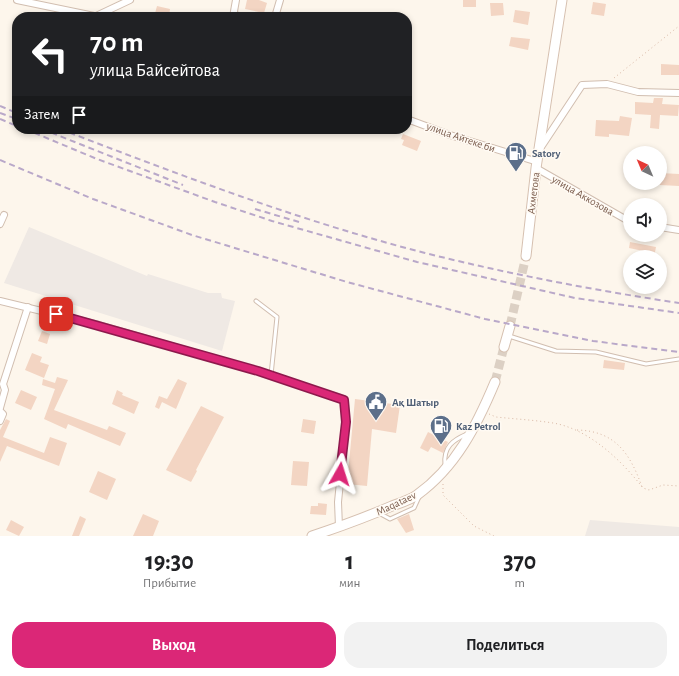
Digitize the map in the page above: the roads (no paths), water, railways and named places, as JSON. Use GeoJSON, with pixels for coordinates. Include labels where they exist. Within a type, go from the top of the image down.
{"type":"FeatureCollection","features":[{"type":"Feature","properties":{"kind":"main road","name":"Ахметова"},"geometry":{"type":"LineString","coordinates":[[526,256],[537,165],[549,96],[562,0]]}},
{"type":"Feature","properties":{"kind":"main road"},"geometry":{"type":"LineString","coordinates":[[504,348],[510,326]]}},
{"type":"Feature","properties":{"kind":"main road","name":"Maqataev"},"geometry":{"type":"LineString","coordinates":[[312,536],[378,512],[416,496],[421,492],[445,471],[471,433],[496,382]]}},
{"type":"Feature","properties":{"kind":"street"},"geometry":{"type":"LineString","coordinates":[[17,0],[73,12]]}},
{"type":"Feature","properties":{"kind":"street"},"geometry":{"type":"LineString","coordinates":[[105,12],[121,2],[130,0]]}},
{"type":"Feature","properties":{"kind":"street"},"geometry":{"type":"LineString","coordinates":[[234,12],[236,0]]}},
{"type":"Feature","properties":{"kind":"street"},"geometry":{"type":"LineString","coordinates":[[276,12],[280,0]]}},
{"type":"Feature","properties":{"kind":"street"},"geometry":{"type":"LineString","coordinates":[[541,147],[582,85],[607,84],[638,92],[679,93]]}},
{"type":"Feature","properties":{"kind":"street","name":"улица Айтеке би"},"geometry":{"type":"LineString","coordinates":[[412,121],[537,165]]}},
{"type":"Feature","properties":{"kind":"street","name":"улица Аккозова"},"geometry":{"type":"LineString","coordinates":[[537,165],[623,216]]}},
{"type":"Feature","properties":{"kind":"street"},"geometry":{"type":"LineString","coordinates":[[0,224],[4,215]]}},
{"type":"Feature","properties":{"kind":"street"},"geometry":{"type":"LineString","coordinates":[[667,228],[679,230]]}},
{"type":"Feature","properties":{"kind":"street"},"geometry":{"type":"LineString","coordinates":[[0,301],[99,325],[271,376],[344,400],[346,422],[338,502],[339,527]]}},
{"type":"Feature","properties":{"kind":"street"},"geometry":{"type":"LineString","coordinates":[[0,408],[5,390],[3,384],[28,307]]}},
{"type":"Feature","properties":{"kind":"street"},"geometry":{"type":"LineString","coordinates":[[0,411],[3,414],[0,421]]}},
{"type":"Feature","properties":{"kind":"lane"},"geometry":{"type":"LineString","coordinates":[[256,301],[277,317],[271,376]]}},
{"type":"Feature","properties":{"kind":"lane"},"geometry":{"type":"LineString","coordinates":[[507,336],[556,351],[596,352],[646,364],[679,359]]}},
{"type":"Feature","properties":{"kind":"tunnel"},"geometry":{"type":"LineString","coordinates":[[510,326],[526,256]]}},
{"type":"Feature","properties":{"kind":"tunnel"},"geometry":{"type":"LineString","coordinates":[[495,382],[504,347]]}},
{"type":"Feature","properties":{"kind":"railway"},"geometry":{"type":"LineString","coordinates":[[0,106],[12,111]]}},
{"type":"Feature","properties":{"kind":"railway"},"geometry":{"type":"LineString","coordinates":[[0,113],[12,117]]}},
{"type":"Feature","properties":{"kind":"railway"},"geometry":{"type":"LineString","coordinates":[[0,119],[12,124]]}},
{"type":"Feature","properties":{"kind":"railway"},"geometry":{"type":"LineString","coordinates":[[37,134],[97,159],[215,202],[272,221],[417,262],[575,298],[679,313]]}},
{"type":"Feature","properties":{"kind":"railway"},"geometry":{"type":"LineString","coordinates":[[55,134],[183,185]]}},
{"type":"Feature","properties":{"kind":"railway"},"geometry":{"type":"LineString","coordinates":[[73,134],[286,212],[378,240],[457,261],[520,275],[615,293],[679,303]]}},
{"type":"Feature","properties":{"kind":"railway"},"geometry":{"type":"LineString","coordinates":[[0,160],[93,199],[192,235],[347,282],[485,319],[593,341],[679,352]]}},
{"type":"Feature","properties":{"kind":"railway"},"geometry":{"type":"LineString","coordinates":[[255,209],[299,222]]}},
{"type":"Feature","properties":{"kind":"place","name":"Satory"},"geometry":{"type":"Point","coordinates":[516,172]}},
{"type":"Feature","properties":{"kind":"place","name":"Ақ Шатыр"},"geometry":{"type":"Point","coordinates":[376,422]}},
{"type":"Feature","properties":{"kind":"place","name":"Kaz Petrol"},"geometry":{"type":"Point","coordinates":[441,446]}}]}
